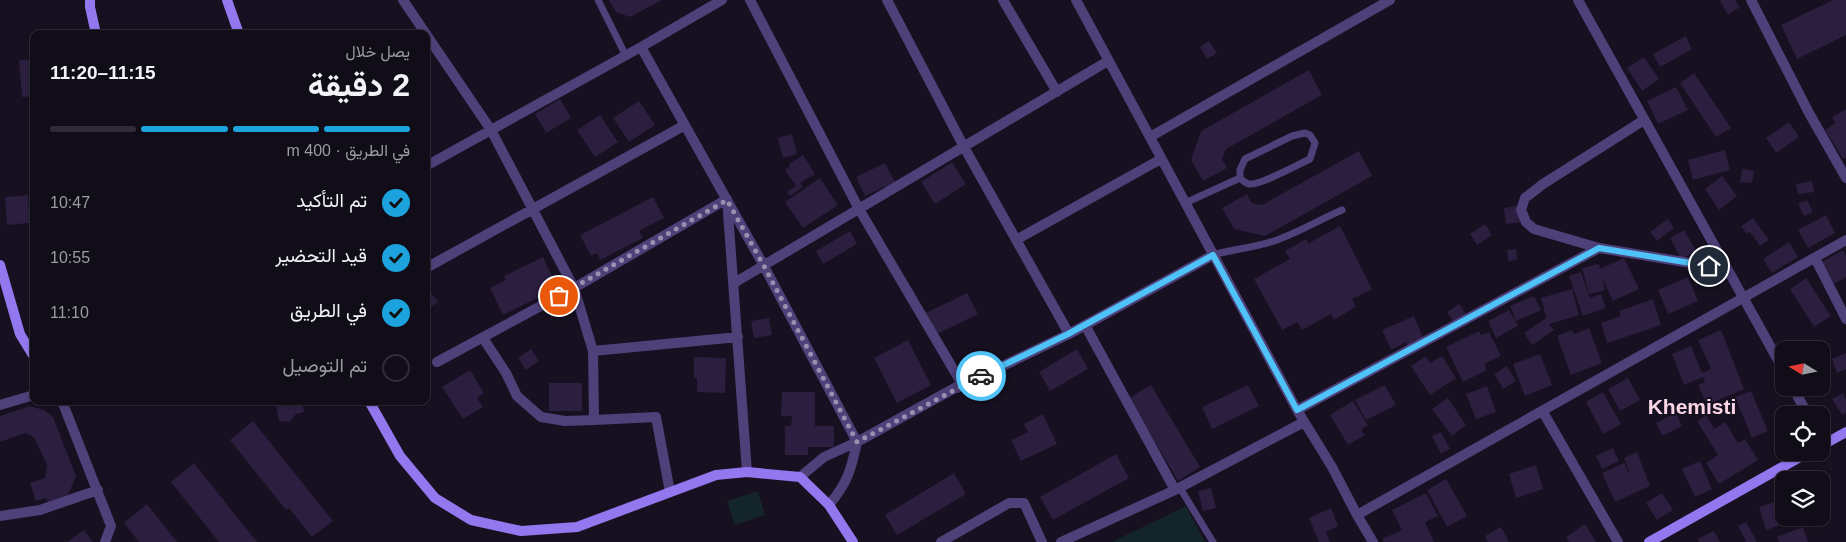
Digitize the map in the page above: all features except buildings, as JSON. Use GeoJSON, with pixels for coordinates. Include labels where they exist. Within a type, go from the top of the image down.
{"type":"FeatureCollection","features":[{"type":"Feature","properties":{"kind":"main road"},"geometry":{"type":"LineString","coordinates":[[90,0],[95,30]]}},
{"type":"Feature","properties":{"kind":"main road"},"geometry":{"type":"LineString","coordinates":[[227,0],[238,30]]}},
{"type":"Feature","properties":{"kind":"main road"},"geometry":{"type":"LineString","coordinates":[[0,265],[20,334],[30,350]]}},
{"type":"Feature","properties":{"kind":"main road"},"geometry":{"type":"LineString","coordinates":[[371,405],[400,456],[435,498],[471,520],[520,531],[577,527],[716,475],[747,472],[800,477],[829,504],[849,541]]}},
{"type":"Feature","properties":{"kind":"main road"},"geometry":{"type":"LineString","coordinates":[[1830,441],[1845,436]]}},
{"type":"Feature","properties":{"kind":"main road"},"geometry":{"type":"LineString","coordinates":[[1649,542],[1793,461]]}},
{"type":"Feature","properties":{"kind":"street"},"geometry":{"type":"LineString","coordinates":[[403,0],[423,30]]}},
{"type":"Feature","properties":{"kind":"street"},"geometry":{"type":"LineString","coordinates":[[430,164],[626,56],[722,0]]}},
{"type":"Feature","properties":{"kind":"street"},"geometry":{"type":"LineString","coordinates":[[750,0],[859,209],[962,384],[857,442],[824,457],[800,477]]}},
{"type":"Feature","properties":{"kind":"street"},"geometry":{"type":"LineString","coordinates":[[886,0],[964,147],[1068,334]]}},
{"type":"Feature","properties":{"kind":"street"},"geometry":{"type":"LineString","coordinates":[[1004,0],[1057,92]]}},
{"type":"Feature","properties":{"kind":"street"},"geometry":{"type":"LineString","coordinates":[[1076,0],[1297,410],[1332,467],[1373,542]]}},
{"type":"Feature","properties":{"kind":"street"},"geometry":{"type":"LineString","coordinates":[[1368,0],[1373,10]]}},
{"type":"Feature","properties":{"kind":"street"},"geometry":{"type":"LineString","coordinates":[[1150,137],[1390,0]]}},
{"type":"Feature","properties":{"kind":"street"},"geometry":{"type":"LineString","coordinates":[[1578,0],[1775,355]]}},
{"type":"Feature","properties":{"kind":"street"},"geometry":{"type":"LineString","coordinates":[[1751,0],[1809,113],[1846,178]]}},
{"type":"Feature","properties":{"kind":"street"},"geometry":{"type":"LineString","coordinates":[[430,40],[491,130],[574,288],[593,351],[594,420]]}},
{"type":"Feature","properties":{"kind":"street"},"geometry":{"type":"LineString","coordinates":[[641,47],[764,266],[857,442],[851,471],[842,490],[829,504]]}},
{"type":"Feature","properties":{"kind":"street"},"geometry":{"type":"LineString","coordinates":[[734,283],[1108,61]]}},
{"type":"Feature","properties":{"kind":"street"},"geometry":{"type":"LineString","coordinates":[[1644,120],[1543,184],[1526,198],[1521,210],[1526,222],[1534,229],[1599,248],[1727,269]]}},
{"type":"Feature","properties":{"kind":"street"},"geometry":{"type":"LineString","coordinates":[[430,266],[686,125]]}},
{"type":"Feature","properties":{"kind":"street"},"geometry":{"type":"LineString","coordinates":[[1016,240],[1161,159]]}},
{"type":"Feature","properties":{"kind":"street"},"geometry":{"type":"LineString","coordinates":[[727,200],[747,472]]}},
{"type":"Feature","properties":{"kind":"street"},"geometry":{"type":"LineString","coordinates":[[437,362],[574,288],[727,200]]}},
{"type":"Feature","properties":{"kind":"street"},"geometry":{"type":"LineString","coordinates":[[1357,515],[1846,240]]}},
{"type":"Feature","properties":{"kind":"street"},"geometry":{"type":"LineString","coordinates":[[1297,410],[1599,248]]}},
{"type":"Feature","properties":{"kind":"street"},"geometry":{"type":"LineString","coordinates":[[952,390],[1068,334],[1213,255]]}},
{"type":"Feature","properties":{"kind":"street"},"geometry":{"type":"LineString","coordinates":[[1815,258],[1846,318]]}},
{"type":"Feature","properties":{"kind":"street"},"geometry":{"type":"LineString","coordinates":[[1085,324],[1178,489]]}},
{"type":"Feature","properties":{"kind":"street"},"geometry":{"type":"LineString","coordinates":[[593,351],[738,337]]}},
{"type":"Feature","properties":{"kind":"street"},"geometry":{"type":"LineString","coordinates":[[483,338],[506,373],[517,396],[541,417],[564,421],[656,417],[670,492]]}},
{"type":"Feature","properties":{"kind":"street"},"geometry":{"type":"LineString","coordinates":[[0,405],[30,396]]}},
{"type":"Feature","properties":{"kind":"street"},"geometry":{"type":"LineString","coordinates":[[64,405],[111,526],[106,541]]}},
{"type":"Feature","properties":{"kind":"street"},"geometry":{"type":"LineString","coordinates":[[1543,412],[1618,542]]}},
{"type":"Feature","properties":{"kind":"street"},"geometry":{"type":"LineString","coordinates":[[1061,542],[1178,489],[1304,422]]}},
{"type":"Feature","properties":{"kind":"street"},"geometry":{"type":"LineString","coordinates":[[0,516],[40,510],[98,490]]}},
{"type":"Feature","properties":{"kind":"street"},"geometry":{"type":"LineString","coordinates":[[941,542],[1009,503],[1024,503],[1042,542]]}},
{"type":"Feature","properties":{"kind":"lane"},"geometry":{"type":"LineString","coordinates":[[598,0],[626,56]]}},
{"type":"Feature","properties":{"kind":"lane"},"geometry":{"type":"LineString","coordinates":[[1305,133],[1310,135],[1315,143],[1310,159],[1262,182],[1251,185],[1240,178],[1242,164],[1245,159],[1292,136],[1305,133]]}},
{"type":"Feature","properties":{"kind":"lane"},"geometry":{"type":"LineString","coordinates":[[1185,203],[1240,178]]}},
{"type":"Feature","properties":{"kind":"lane"},"geometry":{"type":"LineString","coordinates":[[1213,255],[1275,241],[1342,210]]}},
{"type":"Feature","properties":{"kind":"lane"},"geometry":{"type":"LineString","coordinates":[[1178,489],[1213,542]]}},
{"type":"Feature","properties":{"kind":"shaded area"},"geometry":{"type":"Polygon","coordinates":[[[758,491],[765,515],[735,525],[727,501],[758,491]]]}},
{"type":"Feature","properties":{"kind":"shaded area"},"geometry":{"type":"Polygon","coordinates":[[[1186,506],[1205,542],[1112,542],[1186,506]]]}},
{"type":"Feature","properties":{"kind":"way so far"},"geometry":{"type":"LineString","coordinates":[[559,296],[727,200],[857,442],[981,376]]}},
{"type":"Feature","properties":{"kind":"district","name":"Khemisti"},"geometry":{"type":"Point","coordinates":[1692,407]}},
{"type":"Feature","properties":{"kind":"route"},"geometry":{"type":"LineString","coordinates":[[981,376],[1068,334],[1213,255],[1297,410],[1599,248],[1709,266]]}}]}
